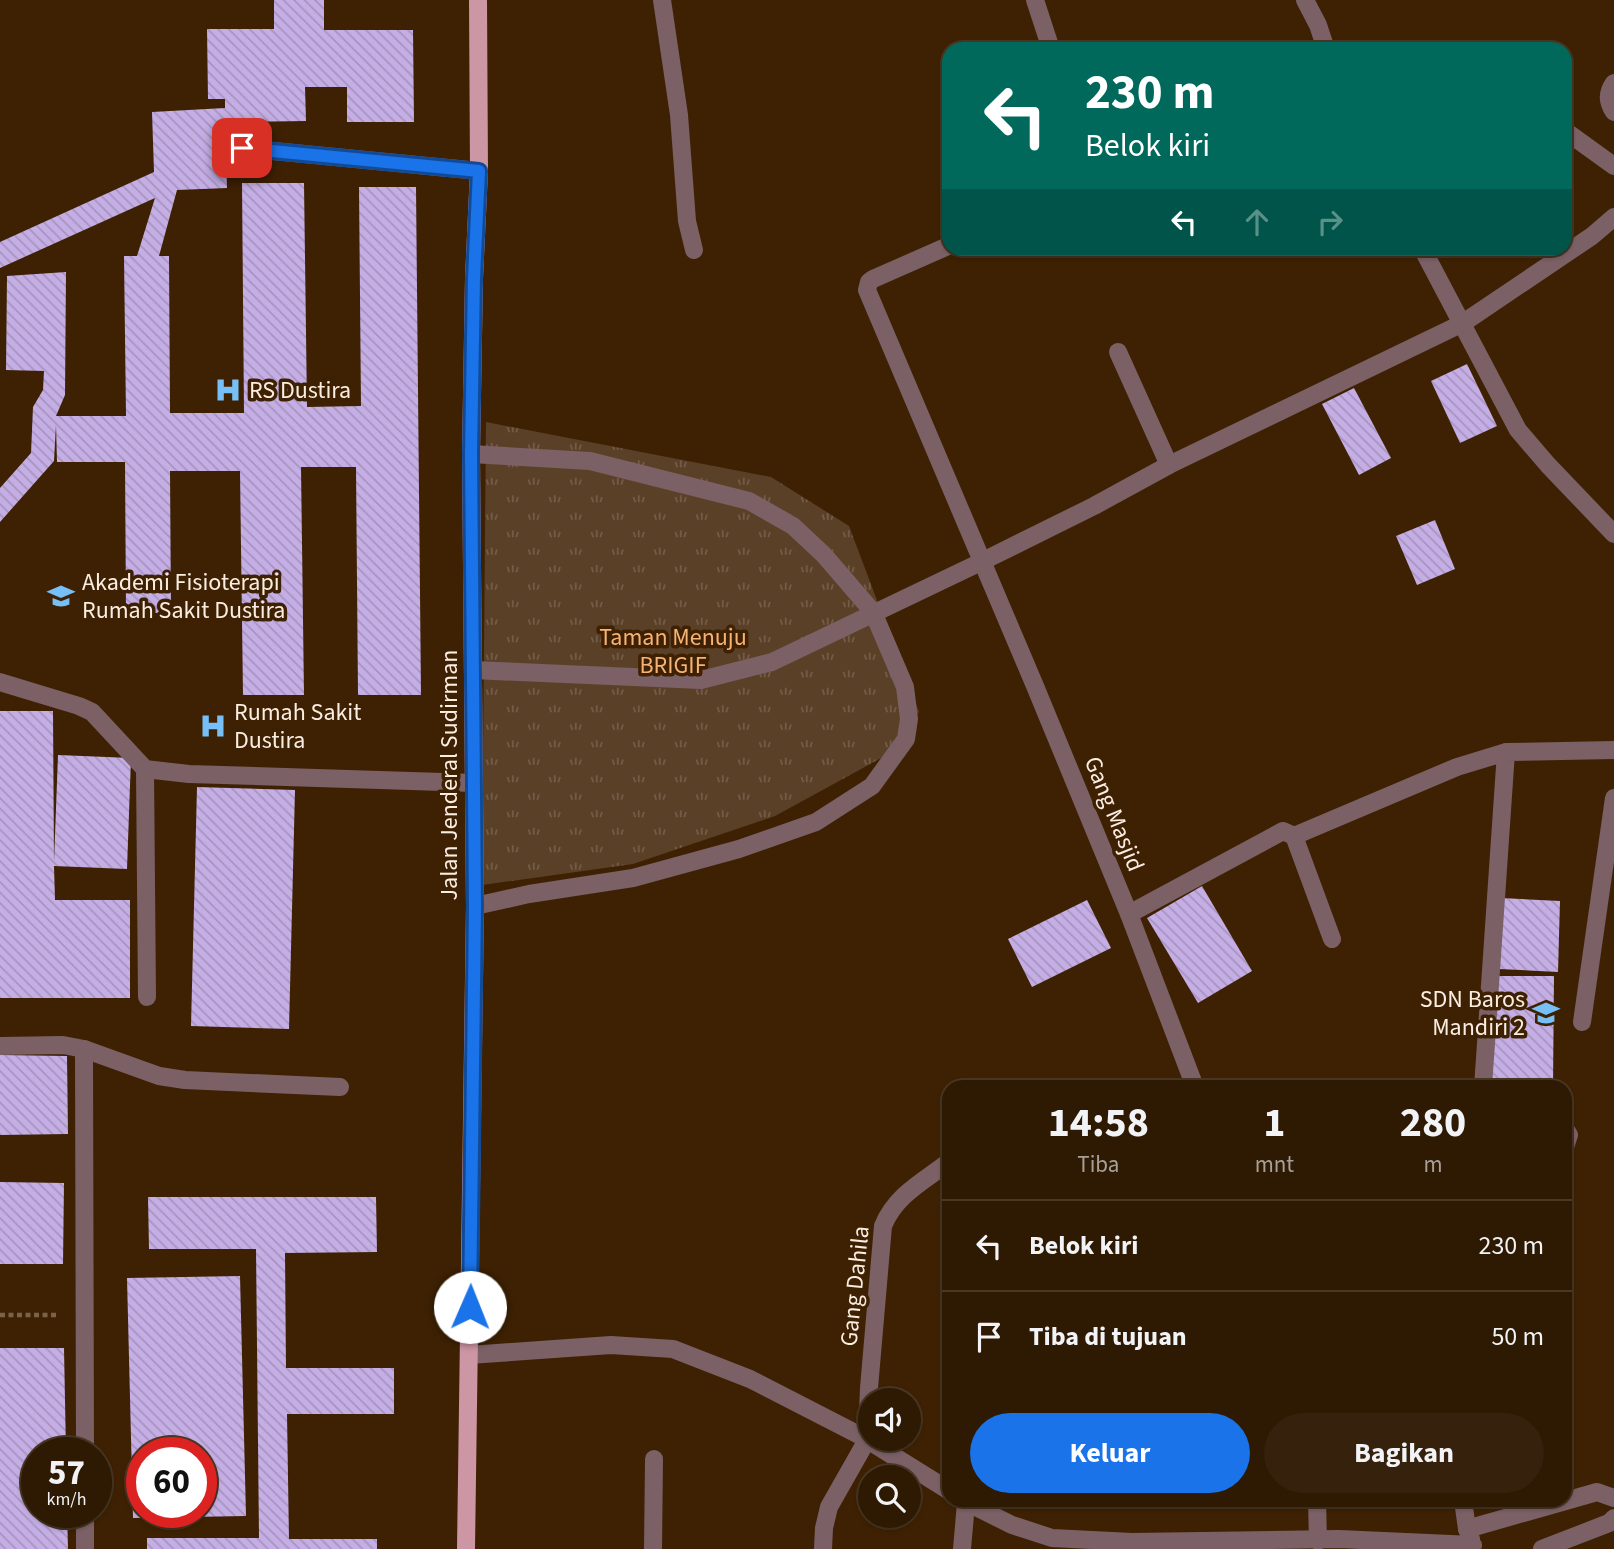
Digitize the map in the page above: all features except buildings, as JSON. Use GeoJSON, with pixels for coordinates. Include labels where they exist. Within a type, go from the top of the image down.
{"type":"FeatureCollection","features":[{"type":"Feature","properties":{"kind":"main road","name":"Jalan Jenderal Sudirman"},"geometry":{"type":"LineString","coordinates":[[466,1549],[475,906],[471,454],[479,171],[478,0]]}},
{"type":"Feature","properties":{"kind":"street"},"geometry":{"type":"LineString","coordinates":[[662,0],[679,115],[687,221],[694,250]]}},
{"type":"Feature","properties":{"kind":"street"},"geometry":{"type":"LineString","coordinates":[[1035,0],[1049,42]]}},
{"type":"Feature","properties":{"kind":"street"},"geometry":{"type":"LineString","coordinates":[[1304,0],[1324,42]]}},
{"type":"Feature","properties":{"kind":"street"},"geometry":{"type":"LineString","coordinates":[[1614,83],[1609,90],[1608,101],[1614,112]]}},
{"type":"Feature","properties":{"kind":"street"},"geometry":{"type":"LineString","coordinates":[[1572,136],[1614,166]]}},
{"type":"Feature","properties":{"kind":"street"},"geometry":{"type":"LineString","coordinates":[[242,148],[479,171]]}},
{"type":"Feature","properties":{"kind":"street"},"geometry":{"type":"LineString","coordinates":[[1572,249],[1614,217]]}},
{"type":"Feature","properties":{"kind":"street","name":"Gang Masjid"},"geometry":{"type":"LineString","coordinates":[[942,249],[873,279],[867,290],[1129,914],[1192,1080]]}},
{"type":"Feature","properties":{"kind":"street"},"geometry":{"type":"LineString","coordinates":[[1426,256],[1518,430],[1614,534]]}},
{"type":"Feature","properties":{"kind":"street"},"geometry":{"type":"LineString","coordinates":[[473,670],[701,680],[772,662],[981,562],[1169,465],[1463,323],[1562,256]]}},
{"type":"Feature","properties":{"kind":"street"},"geometry":{"type":"LineString","coordinates":[[1118,352],[1169,465]]}},
{"type":"Feature","properties":{"kind":"street"},"geometry":{"type":"LineString","coordinates":[[471,454],[590,461],[749,501],[793,526],[824,555],[873,612],[905,687],[909,719],[906,738],[872,786],[816,822],[739,849],[633,878],[529,894],[475,906]]}},
{"type":"Feature","properties":{"kind":"street"},"geometry":{"type":"LineString","coordinates":[[0,682],[92,712],[145,769],[189,774],[474,783]]}},
{"type":"Feature","properties":{"kind":"street"},"geometry":{"type":"LineString","coordinates":[[1294,836],[1457,767],[1506,752],[1614,750]]}},
{"type":"Feature","properties":{"kind":"street"},"geometry":{"type":"LineString","coordinates":[[1483,1080],[1506,752]]}},
{"type":"Feature","properties":{"kind":"street"},"geometry":{"type":"LineString","coordinates":[[145,769],[147,997]]}},
{"type":"Feature","properties":{"kind":"street"},"geometry":{"type":"LineString","coordinates":[[1582,1023],[1614,798]]}},
{"type":"Feature","properties":{"kind":"street"},"geometry":{"type":"LineString","coordinates":[[1129,914],[1283,831],[1294,836],[1332,939]]}},
{"type":"Feature","properties":{"kind":"street"},"geometry":{"type":"LineString","coordinates":[[0,1046],[63,1045],[84,1049],[159,1076],[185,1080],[340,1087]]}},
{"type":"Feature","properties":{"kind":"street"},"geometry":{"type":"LineString","coordinates":[[84,1049],[85,1437]]}},
{"type":"Feature","properties":{"kind":"street","name":"Gang Dahila"},"geometry":{"type":"LineString","coordinates":[[869,1388],[883,1226],[894,1205],[942,1167]]}},
{"type":"Feature","properties":{"kind":"street"},"geometry":{"type":"LineString","coordinates":[[469,1355],[611,1345],[673,1349],[750,1379],[858,1435]]}},
{"type":"Feature","properties":{"kind":"street"},"geometry":{"type":"LineString","coordinates":[[823,1549],[829,1507],[861,1451]]}},
{"type":"Feature","properties":{"kind":"street"},"geometry":{"type":"LineString","coordinates":[[888,1451],[942,1479]]}},
{"type":"Feature","properties":{"kind":"street"},"geometry":{"type":"LineString","coordinates":[[653,1549],[654,1459]]}},
{"type":"Feature","properties":{"kind":"street"},"geometry":{"type":"LineString","coordinates":[[1542,1549],[1612,1524],[1606,1495],[1572,1507]]}},
{"type":"Feature","properties":{"kind":"street"},"geometry":{"type":"LineString","coordinates":[[962,1549],[964,1507]]}},
{"type":"Feature","properties":{"kind":"street"},"geometry":{"type":"LineString","coordinates":[[976,1507],[1012,1525],[1052,1538],[1266,1545],[1339,1539],[1472,1541],[1571,1507]]}},
{"type":"Feature","properties":{"kind":"street"},"geometry":{"type":"LineString","coordinates":[[1317,1507],[1318,1541]]}},
{"type":"Feature","properties":{"kind":"street"},"geometry":{"type":"LineString","coordinates":[[1465,1507],[1472,1541]]}},
{"type":"Feature","properties":{"kind":"street"},"geometry":{"type":"LineString","coordinates":[[85,1528],[85,1549]]}},
{"type":"Feature","properties":{"kind":"path"},"geometry":{"type":"LineString","coordinates":[[0,1315],[84,1315]]}},
{"type":"Feature","properties":{"kind":"green space","name":"Taman Menuju BRIGIF"},"geometry":{"type":"Polygon","coordinates":[[[486,422],[771,477],[849,526],[919,712],[883,757],[775,816],[633,864],[482,885],[486,422]]]}},
{"type":"Feature","properties":{"kind":"place","name":"RS Dustira"},"geometry":{"type":"Point","coordinates":[228,390]}},
{"type":"Feature","properties":{"kind":"place","name":"Akademi Fisioterapi Rumah Sakit Dustira"},"geometry":{"type":"Point","coordinates":[61,596]}},
{"type":"Feature","properties":{"kind":"place","name":"Rumah Sakit Dustira"},"geometry":{"type":"Point","coordinates":[213,726]}},
{"type":"Feature","properties":{"kind":"place","name":"SDN Baros Mandiri 2"},"geometry":{"type":"Point","coordinates":[1546,1013]}},
{"type":"Feature","properties":{"kind":"route"},"geometry":{"type":"LineString","coordinates":[[242,148],[479,171],[471,454],[475,906],[470,1307]]}}]}
